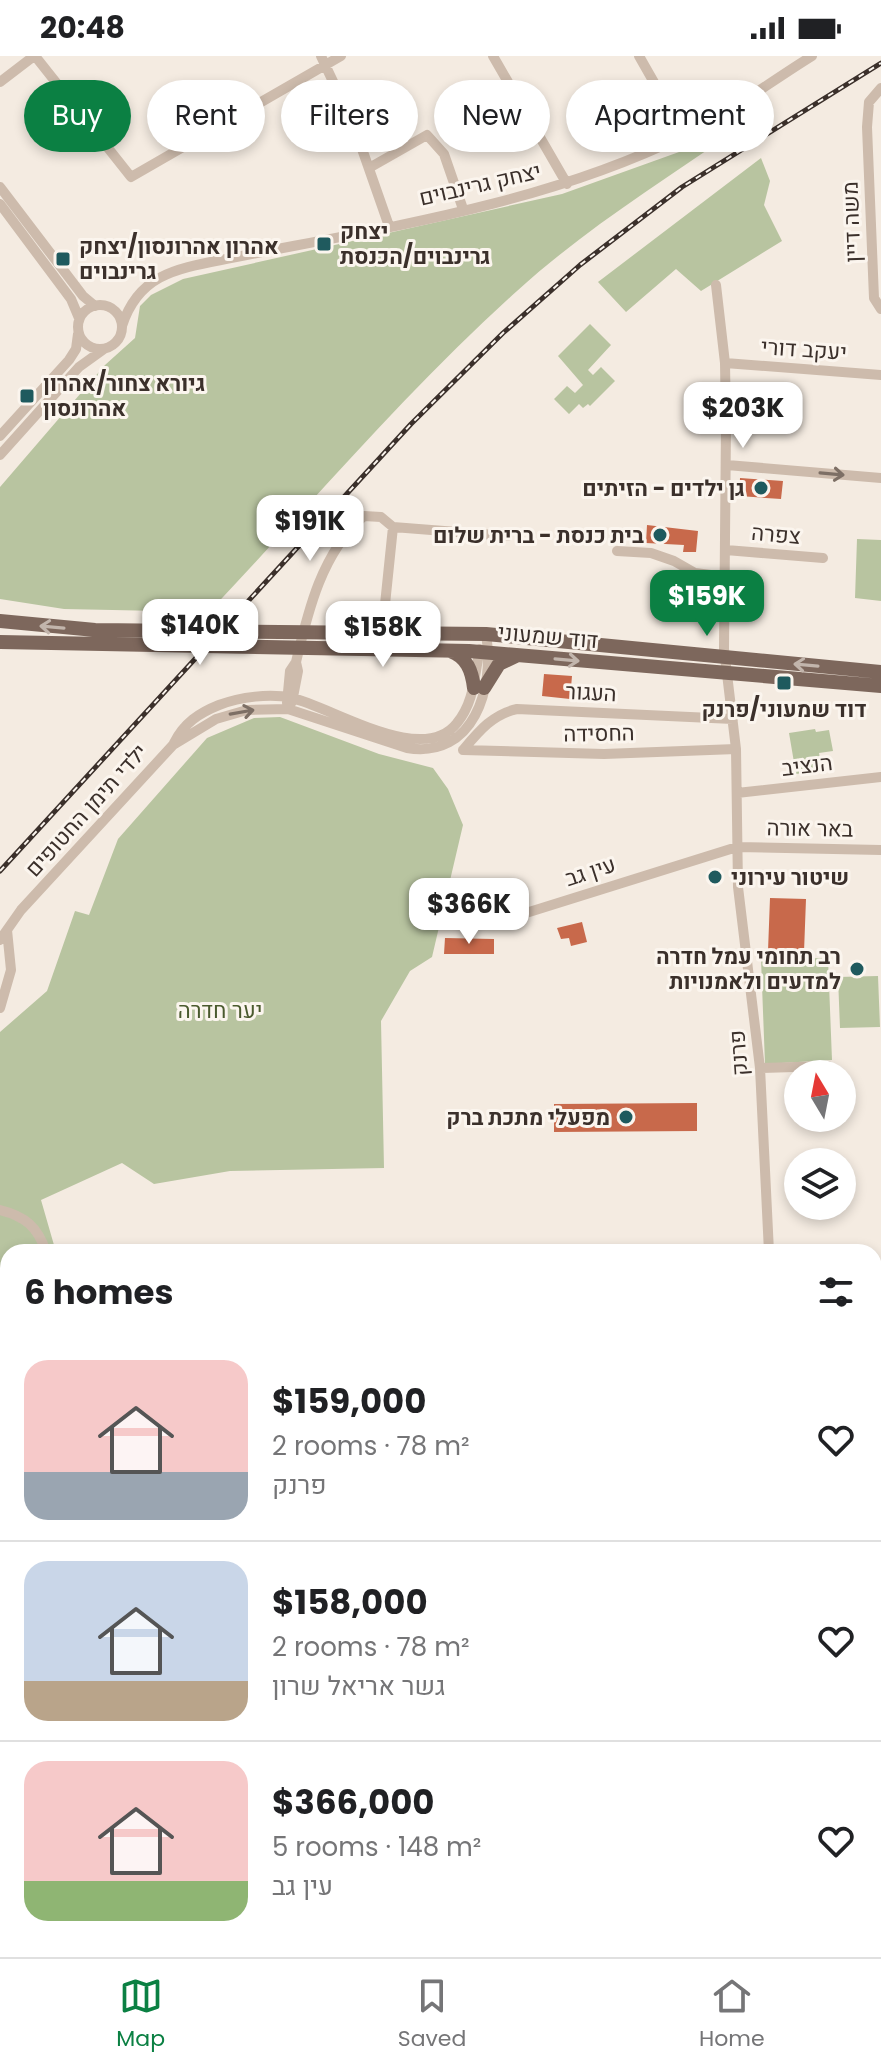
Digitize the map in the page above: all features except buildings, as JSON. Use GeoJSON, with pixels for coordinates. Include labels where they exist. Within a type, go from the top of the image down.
{"type":"FeatureCollection","features":[{"type":"Feature","properties":{"kind":"main road","name":"דוד שמעוני"},"geometry":{"type":"LineString","coordinates":[[0,621],[95,630],[486,634],[881,686]]}},
{"type":"Feature","properties":{"kind":"main road","name":"דוד שמעוני"},"geometry":{"type":"LineString","coordinates":[[0,642],[484,652],[881,672]]}},
{"type":"Feature","properties":{"kind":"main road"},"geometry":{"type":"LineString","coordinates":[[450,651],[462,657],[479,688],[500,663],[518,655]]}},
{"type":"Feature","properties":{"kind":"street"},"geometry":{"type":"LineString","coordinates":[[0,82],[34,56],[131,177],[324,61],[341,56]]}},
{"type":"Feature","properties":{"kind":"street"},"geometry":{"type":"LineString","coordinates":[[493,56],[567,184]]}},
{"type":"Feature","properties":{"kind":"street"},"geometry":{"type":"LineString","coordinates":[[639,56],[653,80]]}},
{"type":"Feature","properties":{"kind":"street","name":"יצחק גרינבוים"},"geometry":{"type":"LineString","coordinates":[[773,80],[812,56]]}},
{"type":"Feature","properties":{"kind":"street"},"geometry":{"type":"LineString","coordinates":[[324,61],[354,126],[389,226]]}},
{"type":"Feature","properties":{"kind":"street","name":"משה דיין"},"geometry":{"type":"LineString","coordinates":[[881,88],[869,102],[867,127],[874,298],[881,309]]}},
{"type":"Feature","properties":{"kind":"street"},"geometry":{"type":"LineString","coordinates":[[369,168],[427,135],[444,154],[463,209]]}},
{"type":"Feature","properties":{"kind":"street","name":"יצחק גרינבוים"},"geometry":{"type":"LineString","coordinates":[[110,307],[137,295],[165,274],[182,268],[389,226],[567,184],[643,152]]}},
{"type":"Feature","properties":{"kind":"street"},"geometry":{"type":"LineString","coordinates":[[0,187],[3,202],[71,299],[79,318],[76,349],[69,360],[0,436]]}},
{"type":"Feature","properties":{"kind":"street"},"geometry":{"type":"LineString","coordinates":[[0,455],[79,367],[117,341],[122,326],[119,315],[110,307],[95,306],[83,296],[3,202]]}},
{"type":"Feature","properties":{"kind":"street","name":"פרנק"},"geometry":{"type":"LineString","coordinates":[[716,285],[725,363],[725,617],[736,749],[738,887],[760,1068],[769,1244]]}},
{"type":"Feature","properties":{"kind":"street","name":"יצחק גרינבוים"},"geometry":{"type":"LineString","coordinates":[[122,326],[137,295]]}},
{"type":"Feature","properties":{"kind":"street"},"geometry":{"type":"LineString","coordinates":[[79,318],[95,306]]}},
{"type":"Feature","properties":{"kind":"street"},"geometry":{"type":"LineString","coordinates":[[78,334],[85,344],[104,349]]}},
{"type":"Feature","properties":{"kind":"street","name":"יעקב דורי"},"geometry":{"type":"LineString","coordinates":[[725,363],[881,375]]}},
{"type":"Feature","properties":{"kind":"street"},"geometry":{"type":"LineString","coordinates":[[727,465],[881,478]]}},
{"type":"Feature","properties":{"kind":"street"},"geometry":{"type":"LineString","coordinates":[[290,702],[296,662],[313,597],[330,559],[364,516],[376,515],[393,527],[508,536]]}},
{"type":"Feature","properties":{"kind":"street"},"geometry":{"type":"LineString","coordinates":[[384,614],[393,527]]}},
{"type":"Feature","properties":{"kind":"street","name":"צפרה"},"geometry":{"type":"LineString","coordinates":[[726,550],[823,558]]}},
{"type":"Feature","properties":{"kind":"street"},"geometry":{"type":"LineString","coordinates":[[617,551],[651,553],[695,573],[726,577]]}},
{"type":"Feature","properties":{"kind":"street","name":"ילדי תימן החטופים"},"geometry":{"type":"LineString","coordinates":[[0,940],[90,834],[173,745],[201,726],[232,713],[290,702],[399,738],[422,741],[449,732],[479,688],[486,634]]}},
{"type":"Feature","properties":{"kind":"street","name":"העגור"},"geometry":{"type":"LineString","coordinates":[[463,750],[491,720],[517,709],[733,714]]}},
{"type":"Feature","properties":{"kind":"street","name":"החסידה"},"geometry":{"type":"LineString","coordinates":[[463,750],[604,754],[736,749]]}},
{"type":"Feature","properties":{"kind":"street","name":"הנציב"},"geometry":{"type":"LineString","coordinates":[[737,793],[881,777]]}},
{"type":"Feature","properties":{"kind":"street","name":"באר אורה"},"geometry":{"type":"LineString","coordinates":[[737,847],[881,850]]}},
{"type":"Feature","properties":{"kind":"street","name":"עין גב"},"geometry":{"type":"LineString","coordinates":[[453,923],[492,922],[510,918],[737,847]]}},
{"type":"Feature","properties":{"kind":"street"},"geometry":{"type":"LineString","coordinates":[[0,1008],[11,970],[7,930]]}},
{"type":"Feature","properties":{"kind":"street"},"geometry":{"type":"LineString","coordinates":[[760,1068],[784,1067]]}},
{"type":"Feature","properties":{"kind":"street"},"geometry":{"type":"LineString","coordinates":[[0,1210],[27,1220],[36,1228],[43,1244]]}},
{"type":"Feature","properties":{"kind":"green space"},"geometry":{"type":"Polygon","coordinates":[[[679,152],[704,152],[542,269],[476,329],[398,408],[209,612],[64,609],[0,599],[0,487],[105,365],[135,338],[140,306],[151,295],[183,279],[562,194],[679,152]]]}},
{"type":"Feature","properties":{"kind":"green space"},"geometry":{"type":"Polygon","coordinates":[[[761,158],[770,181],[764,205],[782,241],[701,291],[676,269],[626,312],[598,282],[761,158]]]}},
{"type":"Feature","properties":{"kind":"green space"},"geometry":{"type":"Polygon","coordinates":[[[590,324],[611,345],[588,370],[593,375],[601,367],[615,381],[590,406],[588,404],[583,408],[579,404],[569,414],[554,399],[567,386],[575,393],[583,385],[558,356],[590,324]]]}},
{"type":"Feature","properties":{"kind":"green space"},"geometry":{"type":"Polygon","coordinates":[[[857,539],[881,540],[881,601],[855,598],[857,539]]]}},
{"type":"Feature","properties":{"kind":"green space","name":"יער חדרה"},"geometry":{"type":"Polygon","coordinates":[[[280,717],[379,754],[433,768],[448,789],[463,825],[432,957],[410,971],[381,1021],[384,1168],[230,1171],[154,1184],[122,1163],[41,1200],[54,1244],[0,1244],[0,1032],[47,991],[75,911],[89,915],[118,839],[207,738],[254,718],[280,717]]]}},
{"type":"Feature","properties":{"kind":"green space"},"geometry":{"type":"Polygon","coordinates":[[[815,729],[816,732],[829,730],[833,751],[819,753],[822,770],[796,774],[789,733],[815,729]]]}},
{"type":"Feature","properties":{"kind":"green space"},"geometry":{"type":"Polygon","coordinates":[[[828,958],[832,1060],[784,1060],[784,1063],[765,1064],[761,959],[828,958]]]}},
{"type":"Feature","properties":{"kind":"green space"},"geometry":{"type":"Polygon","coordinates":[[[878,976],[880,1027],[840,1028],[838,977],[878,976]]]}},
{"type":"Feature","properties":{"kind":"railway"},"geometry":{"type":"LineString","coordinates":[[0,871],[411,424],[503,333],[580,265],[682,187],[881,63]]}},
{"type":"Feature","properties":{"kind":"place","name":"יצחק גרינבוים/הכנסת"},"geometry":{"type":"Point","coordinates":[324,244]}},
{"type":"Feature","properties":{"kind":"place","name":"אהרון אהרונסון/יצחק גרינבוים"},"geometry":{"type":"Point","coordinates":[63,259]}},
{"type":"Feature","properties":{"kind":"place","name":"גיורא צחור/אהרון אהרונסון"},"geometry":{"type":"Point","coordinates":[27,396]}},
{"type":"Feature","properties":{"kind":"place","name":"גן ילדים - הזיתים"},"geometry":{"type":"Point","coordinates":[761,488]}},
{"type":"Feature","properties":{"kind":"place","name":"בית כנסת - ברית שלום"},"geometry":{"type":"Point","coordinates":[660,535]}},
{"type":"Feature","properties":{"kind":"place","name":"דוד שמעוני/פרנק"},"geometry":{"type":"Point","coordinates":[784,683]}},
{"type":"Feature","properties":{"kind":"place","name":"שיטור עירוני"},"geometry":{"type":"Point","coordinates":[715,877]}},
{"type":"Feature","properties":{"kind":"place","name":"רב תחומי עמל חדרה למדעים ולאמנויות"},"geometry":{"type":"Point","coordinates":[857,969]}},
{"type":"Feature","properties":{"kind":"place","name":"מפעלי מתכת ברק"},"geometry":{"type":"Point","coordinates":[626,1117]}}]}
